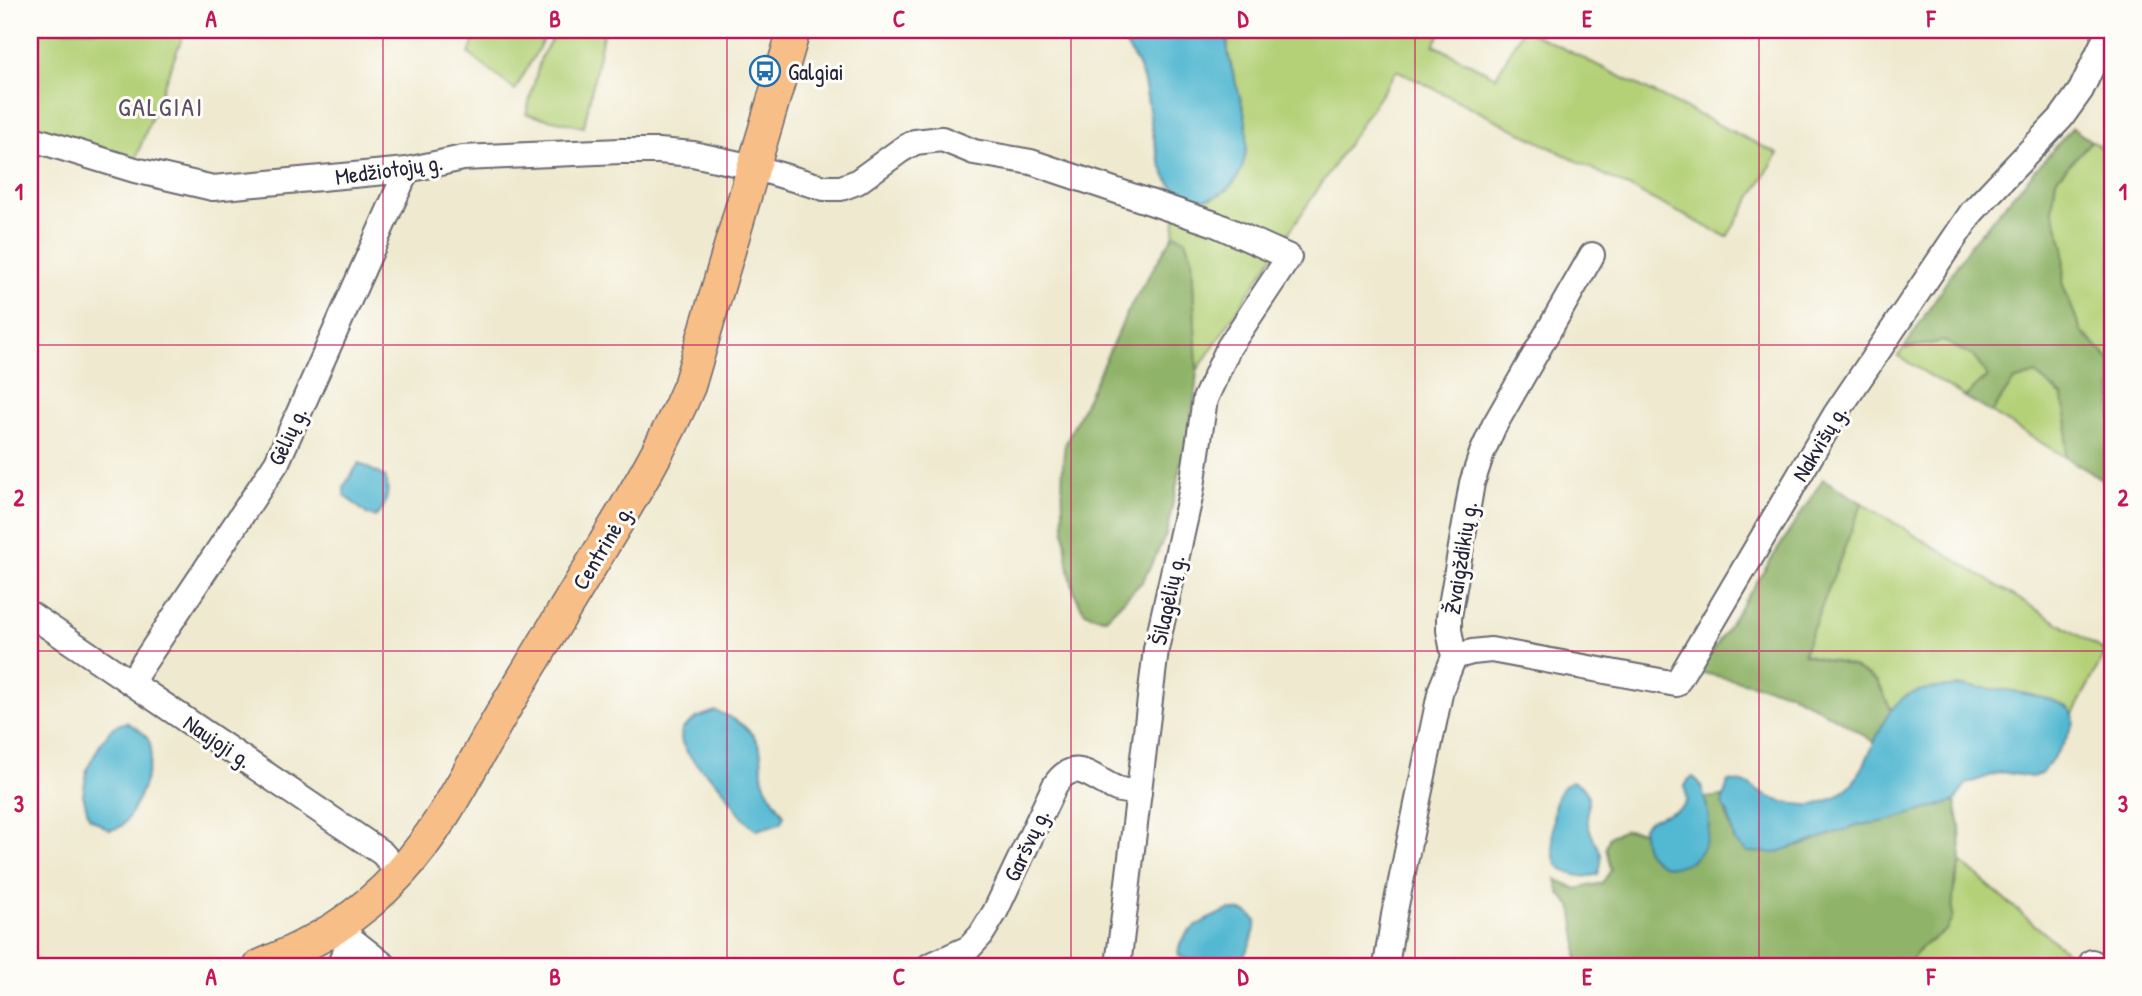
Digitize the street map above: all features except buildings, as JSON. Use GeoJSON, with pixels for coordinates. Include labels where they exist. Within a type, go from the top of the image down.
{"type":"FeatureCollection","features":[{"type":"Feature","properties":{"kind":"main road","name":"Centrinė g."},"geometry":{"type":"LineString","coordinates":[[278,963],[318,940],[347,931],[400,873],[435,828],[632,498],[670,429],[689,386],[794,30]]}},
{"type":"Feature","properties":{"kind":"street","name":"Nakvišų g."},"geometry":{"type":"LineString","coordinates":[[1454,657],[1491,650],[1676,684],[1835,415],[1972,212],[2061,118],[2081,90],[2109,30]]}},
{"type":"Feature","properties":{"kind":"street","name":"Medžiotojų g."},"geometry":{"type":"LineString","coordinates":[[30,138],[135,170],[213,188],[407,170],[463,158],[659,151],[753,167],[824,188],[841,188],[857,183],[915,142],[942,139],[974,152],[1031,162],[1215,224],[1289,257]]}},
{"type":"Feature","properties":{"kind":"street","name":"Gėlių g."},"geometry":{"type":"LineString","coordinates":[[131,682],[277,462],[407,170]]}},
{"type":"Feature","properties":{"kind":"street","name":"Žvaigždikių g."},"geometry":{"type":"LineString","coordinates":[[1454,657],[1449,617],[1472,483],[1482,453],[1519,380],[1592,255]]}},
{"type":"Feature","properties":{"kind":"street","name":"Šilagėlių g."},"geometry":{"type":"LineString","coordinates":[[1118,966],[1156,649],[1191,493],[1205,399],[1229,347],[1289,257]]}},
{"type":"Feature","properties":{"kind":"street","name":"Naujoji g."},"geometry":{"type":"LineString","coordinates":[[30,614],[382,853],[400,873]]}},
{"type":"Feature","properties":{"kind":"street"},"geometry":{"type":"LineString","coordinates":[[1387,966],[1394,915],[1441,688],[1454,657]]}},
{"type":"Feature","properties":{"kind":"street","name":"Garšvų g."},"geometry":{"type":"LineString","coordinates":[[929,966],[969,948],[981,935],[995,912],[1062,775],[1082,770],[1118,789],[1139,793]]}},
{"type":"Feature","properties":{"kind":"street"},"geometry":{"type":"LineString","coordinates":[[339,966],[347,931],[385,966]]}},
{"type":"Feature","properties":{"kind":"green space"},"geometry":{"type":"Polygon","coordinates":[[[30,30],[185,30],[134,163],[30,131],[30,30]]]}},
{"type":"Feature","properties":{"kind":"green space"},"geometry":{"type":"Polygon","coordinates":[[[477,30],[549,30],[515,90],[469,54],[477,30]]]}},
{"type":"Feature","properties":{"kind":"green space"},"geometry":{"type":"Polygon","coordinates":[[[557,30],[604,30],[584,127],[526,114],[541,57],[557,30]]]}},
{"type":"Feature","properties":{"kind":"green space"},"geometry":{"type":"Polygon","coordinates":[[[1227,30],[1442,30],[1434,45],[1496,77],[1522,30],[1526,30],[1778,154],[1727,237],[1397,70],[1197,371],[1192,258],[1186,240],[1174,234],[1177,191],[1193,199],[1213,198],[1228,190],[1238,177],[1247,129],[1228,52],[1227,30]]]}},
{"type":"Feature","properties":{"kind":"green space"},"geometry":{"type":"Polygon","coordinates":[[[2072,128],[2091,141],[2056,179],[2052,209],[2064,247],[2063,285],[2081,331],[2112,362],[2112,485],[2065,457],[2068,424],[2062,396],[2036,374],[2013,381],[1992,413],[1965,397],[1988,376],[1973,356],[1944,341],[1904,348],[1970,245],[2072,128]]]}},
{"type":"Feature","properties":{"kind":"green space"},"geometry":{"type":"Polygon","coordinates":[[[2091,141],[2112,156],[2112,362],[2081,331],[2063,285],[2064,247],[2052,209],[2056,179],[2091,141]]]}},
{"type":"Feature","properties":{"kind":"green space"},"geometry":{"type":"Polygon","coordinates":[[[1174,234],[1186,240],[1192,258],[1197,371],[1194,404],[1166,535],[1143,581],[1106,618],[1096,617],[1082,608],[1070,576],[1062,481],[1065,445],[1130,307],[1174,234]]]}},
{"type":"Feature","properties":{"kind":"green space"},"geometry":{"type":"Polygon","coordinates":[[[1944,341],[1973,356],[1988,376],[1965,397],[1898,356],[1904,348],[1944,341]]]}},
{"type":"Feature","properties":{"kind":"green space"},"geometry":{"type":"Polygon","coordinates":[[[2036,374],[2062,396],[2068,424],[2065,457],[1992,413],[2013,381],[2036,374]]]}},
{"type":"Feature","properties":{"kind":"green space"},"geometry":{"type":"Polygon","coordinates":[[[1823,479],[1862,503],[1803,654],[1852,666],[1878,682],[1892,712],[1874,742],[1788,692],[1699,672],[1823,479]]]}},
{"type":"Feature","properties":{"kind":"green space"},"geometry":{"type":"Polygon","coordinates":[[[1862,503],[2106,652],[2073,714],[2067,707],[2052,700],[2013,691],[1960,686],[1902,699],[1892,712],[1878,682],[1852,666],[1803,654],[1862,503]]]}},
{"type":"Feature","properties":{"kind":"green space"},"geometry":{"type":"Polygon","coordinates":[[[1723,796],[1735,842],[1802,846],[1826,835],[1860,825],[1887,821],[1955,801],[1960,826],[1961,862],[1954,884],[1952,919],[1946,930],[1921,947],[1907,966],[1577,966],[1577,939],[1572,907],[1560,894],[1556,879],[1576,889],[1602,883],[1611,870],[1606,847],[1610,836],[1625,830],[1643,831],[1650,852],[1656,860],[1665,865],[1707,806],[1704,798],[1723,796]]]}},
{"type":"Feature","properties":{"kind":"green space"},"geometry":{"type":"Polygon","coordinates":[[[1961,862],[2084,966],[1907,966],[1921,947],[1934,939],[1953,894],[1961,862]]]}},
{"type":"Feature","properties":{"kind":"water"},"geometry":{"type":"Polygon","coordinates":[[[1113,30],[1227,30],[1227,46],[1244,109],[1247,135],[1242,169],[1236,180],[1224,191],[1216,196],[1200,199],[1184,196],[1172,186],[1157,152],[1141,72],[1131,53],[1113,30]]]}},
{"type":"Feature","properties":{"kind":"water"},"geometry":{"type":"Polygon","coordinates":[[[359,463],[385,477],[387,482],[385,504],[375,517],[368,515],[344,495],[344,486],[359,463]]]}},
{"type":"Feature","properties":{"kind":"water"},"geometry":{"type":"Polygon","coordinates":[[[1960,686],[2013,691],[2052,700],[2067,707],[2073,714],[2074,722],[2064,743],[2041,774],[2032,777],[2001,772],[1966,784],[1955,801],[1887,821],[1860,825],[1775,853],[1747,852],[1735,842],[1728,813],[1722,804],[1728,781],[1747,784],[1764,795],[1792,804],[1814,805],[1829,800],[1843,792],[1854,780],[1884,722],[1903,698],[1923,690],[1960,686]]]}},
{"type":"Feature","properties":{"kind":"water"},"geometry":{"type":"Polygon","coordinates":[[[715,711],[742,725],[757,742],[764,782],[784,815],[781,823],[757,830],[751,826],[719,785],[686,751],[681,741],[682,729],[696,718],[715,711]]]}},
{"type":"Feature","properties":{"kind":"water"},"geometry":{"type":"Polygon","coordinates":[[[126,722],[148,740],[150,763],[142,788],[126,821],[120,827],[109,830],[89,817],[83,795],[87,769],[113,727],[126,722]]]}},
{"type":"Feature","properties":{"kind":"water"},"geometry":{"type":"Polygon","coordinates":[[[1693,777],[1700,784],[1705,800],[1709,825],[1704,844],[1694,858],[1681,865],[1667,866],[1654,860],[1645,847],[1643,827],[1647,822],[1684,805],[1687,800],[1685,786],[1693,777]]]}},
{"type":"Feature","properties":{"kind":"water"},"geometry":{"type":"Polygon","coordinates":[[[1571,781],[1585,789],[1588,795],[1587,821],[1601,854],[1598,874],[1570,874],[1557,864],[1555,859],[1552,832],[1555,803],[1561,790],[1571,781]]]}},
{"type":"Feature","properties":{"kind":"water"},"geometry":{"type":"Polygon","coordinates":[[[1229,910],[1244,912],[1256,921],[1251,943],[1242,957],[1231,963],[1216,965],[1179,956],[1179,947],[1188,933],[1204,921],[1229,910]]]}},
{"type":"Feature","properties":{"kind":"place","name":"Galgiai"},"geometry":{"type":"Point","coordinates":[765,71]}},
{"type":"Feature","properties":{"kind":"district","name":"GALGIAI"},"geometry":{"type":"Point","coordinates":[161,106]}}]}
